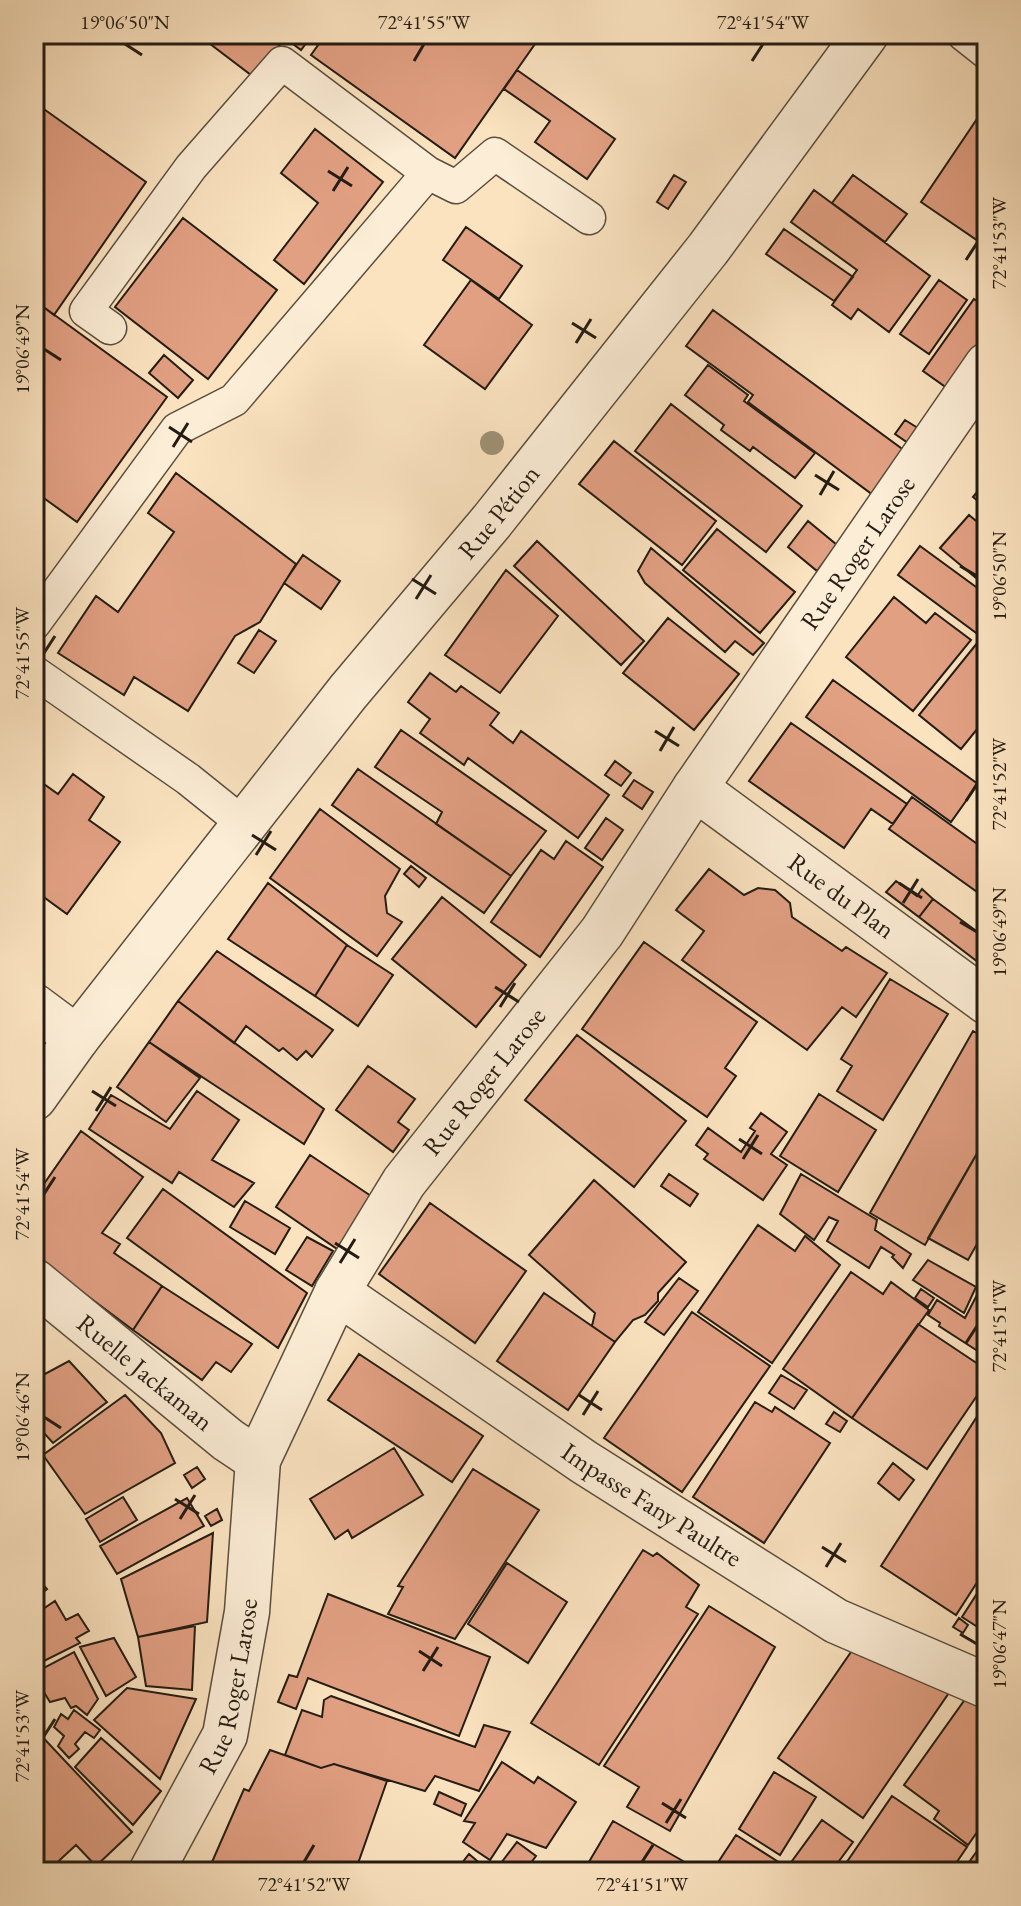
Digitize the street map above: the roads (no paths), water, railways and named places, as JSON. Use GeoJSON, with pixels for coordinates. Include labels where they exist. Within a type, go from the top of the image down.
{"type":"FeatureCollection","features":[{"type":"Feature","properties":{"kind":"street","name":"Rue Pétion"},"geometry":{"type":"LineString","coordinates":[[34,1098],[244,824],[699,261],[866,34]]}},
{"type":"Feature","properties":{"kind":"street","name":"Rue Roger Larose"},"geometry":{"type":"LineString","coordinates":[[151,1872],[225,1735],[247,1612],[258,1460],[337,1292],[404,1182],[602,932],[695,788],[987,365]]}},
{"type":"Feature","properties":{"kind":"street","name":"Rue du Plan"},"geometry":{"type":"LineString","coordinates":[[695,788],[987,1002]]}},
{"type":"Feature","properties":{"kind":"street"},"geometry":{"type":"LineString","coordinates":[[34,1006],[77,1038]]}},
{"type":"Feature","properties":{"kind":"street","name":"Ruelle Jackaman"},"geometry":{"type":"LineString","coordinates":[[34,1281],[228,1440],[258,1460]]}},
{"type":"Feature","properties":{"kind":"street","name":"Impasse Fany Paultre"},"geometry":{"type":"LineString","coordinates":[[337,1292],[584,1462],[836,1621],[987,1686]]}},
{"type":"Feature","properties":{"kind":"lane"},"geometry":{"type":"LineString","coordinates":[[963,34],[987,53]]}},
{"type":"Feature","properties":{"kind":"lane"},"geometry":{"type":"LineString","coordinates":[[110,328],[86,311],[191,167],[282,63],[428,173],[456,187],[495,154],[589,218]]}},
{"type":"Feature","properties":{"kind":"lane"},"geometry":{"type":"LineString","coordinates":[[34,624],[177,429],[234,400],[428,173]]}},
{"type":"Feature","properties":{"kind":"lane"},"geometry":{"type":"LineString","coordinates":[[34,672],[188,779],[244,824]]}}]}
